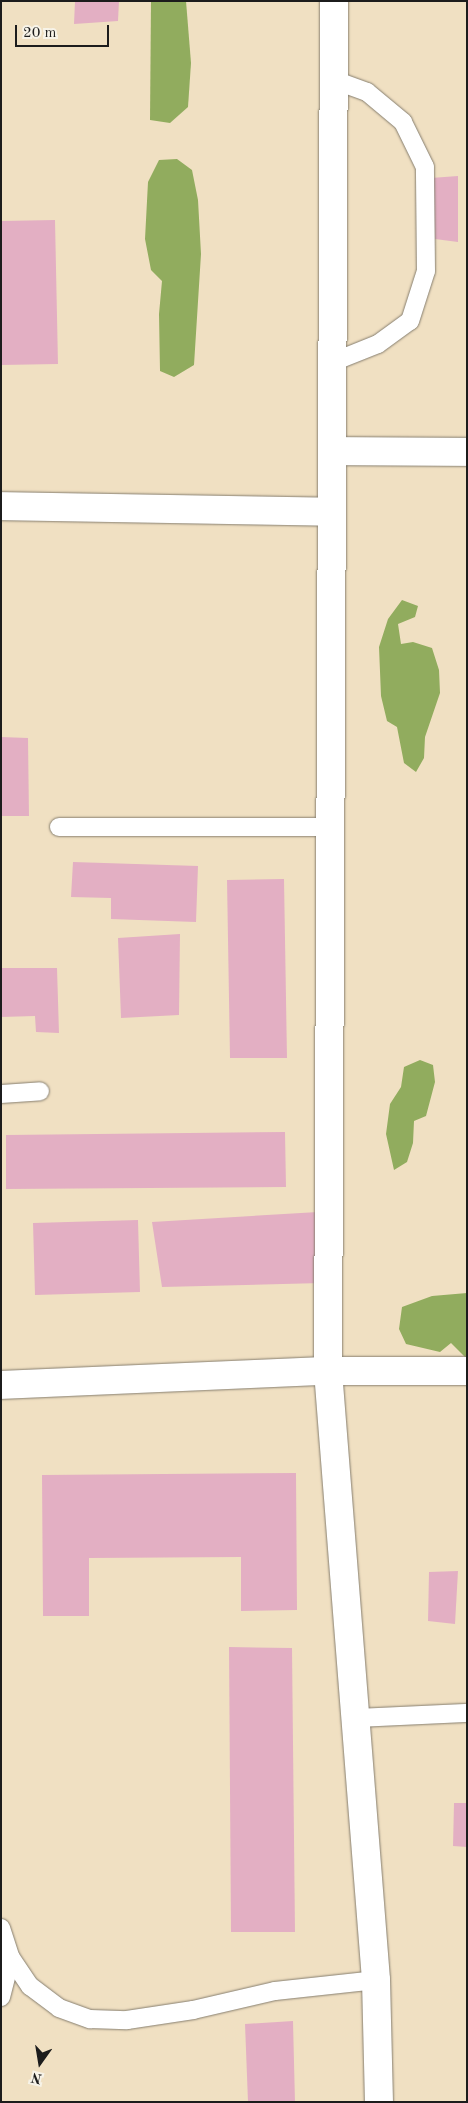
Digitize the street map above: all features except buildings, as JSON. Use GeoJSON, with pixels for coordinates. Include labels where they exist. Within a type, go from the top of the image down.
{"type":"FeatureCollection","features":[{"type":"Feature","properties":{"kind":"street"},"geometry":{"type":"LineString","coordinates":[[334,1],[328,1371],[376,1980],[379,2102]]}},
{"type":"Feature","properties":{"kind":"street"},"geometry":{"type":"LineString","coordinates":[[333,452],[467,452]]}},
{"type":"Feature","properties":{"kind":"street"},"geometry":{"type":"LineString","coordinates":[[1,506],[332,512]]}},
{"type":"Feature","properties":{"kind":"street"},"geometry":{"type":"LineString","coordinates":[[1,1384],[328,1371],[467,1371]]}},
{"type":"Feature","properties":{"kind":"lane"},"geometry":{"type":"LineString","coordinates":[[333,362],[378,344],[410,322],[426,271],[426,167],[403,122],[367,92],[334,80]]}},
{"type":"Feature","properties":{"kind":"lane"},"geometry":{"type":"LineString","coordinates":[[58,827],[331,827]]}},
{"type":"Feature","properties":{"kind":"lane"},"geometry":{"type":"LineString","coordinates":[[1,1094],[40,1091]]}},
{"type":"Feature","properties":{"kind":"lane"},"geometry":{"type":"LineString","coordinates":[[355,1718],[467,1713]]}},
{"type":"Feature","properties":{"kind":"lane"},"geometry":{"type":"LineString","coordinates":[[1,1928],[11,1958],[30,1986],[59,2008],[90,2019],[127,2020],[193,2010],[275,1991],[376,1980]]}},
{"type":"Feature","properties":{"kind":"lane"},"geometry":{"type":"LineString","coordinates":[[1,1998],[11,1958]]}},
{"type":"Feature","properties":{"kind":"green space"},"geometry":{"type":"Polygon","coordinates":[[[151,1],[186,1],[191,63],[188,107],[170,123],[150,120],[151,1]]]}},
{"type":"Feature","properties":{"kind":"green space"},"geometry":{"type":"Polygon","coordinates":[[[177,159],[192,170],[198,200],[201,254],[194,365],[174,377],[160,371],[159,314],[162,281],[151,270],[145,239],[148,182],[159,160],[177,159]]]}},
{"type":"Feature","properties":{"kind":"green space"},"geometry":{"type":"Polygon","coordinates":[[[402,600],[418,606],[415,617],[398,624],[401,644],[413,642],[432,648],[439,670],[440,693],[425,737],[424,758],[416,772],[404,763],[397,727],[387,721],[381,696],[379,647],[388,619],[402,600]]]}},
{"type":"Feature","properties":{"kind":"green space"},"geometry":{"type":"Polygon","coordinates":[[[420,1060],[433,1065],[435,1082],[426,1116],[414,1121],[413,1143],[407,1162],[394,1170],[386,1134],[390,1104],[401,1087],[404,1067],[420,1060]]]}},
{"type":"Feature","properties":{"kind":"green space"},"geometry":{"type":"Polygon","coordinates":[[[467,1293],[467,1359],[451,1343],[440,1352],[406,1344],[399,1329],[402,1307],[432,1296],[467,1293]]]}}]}
